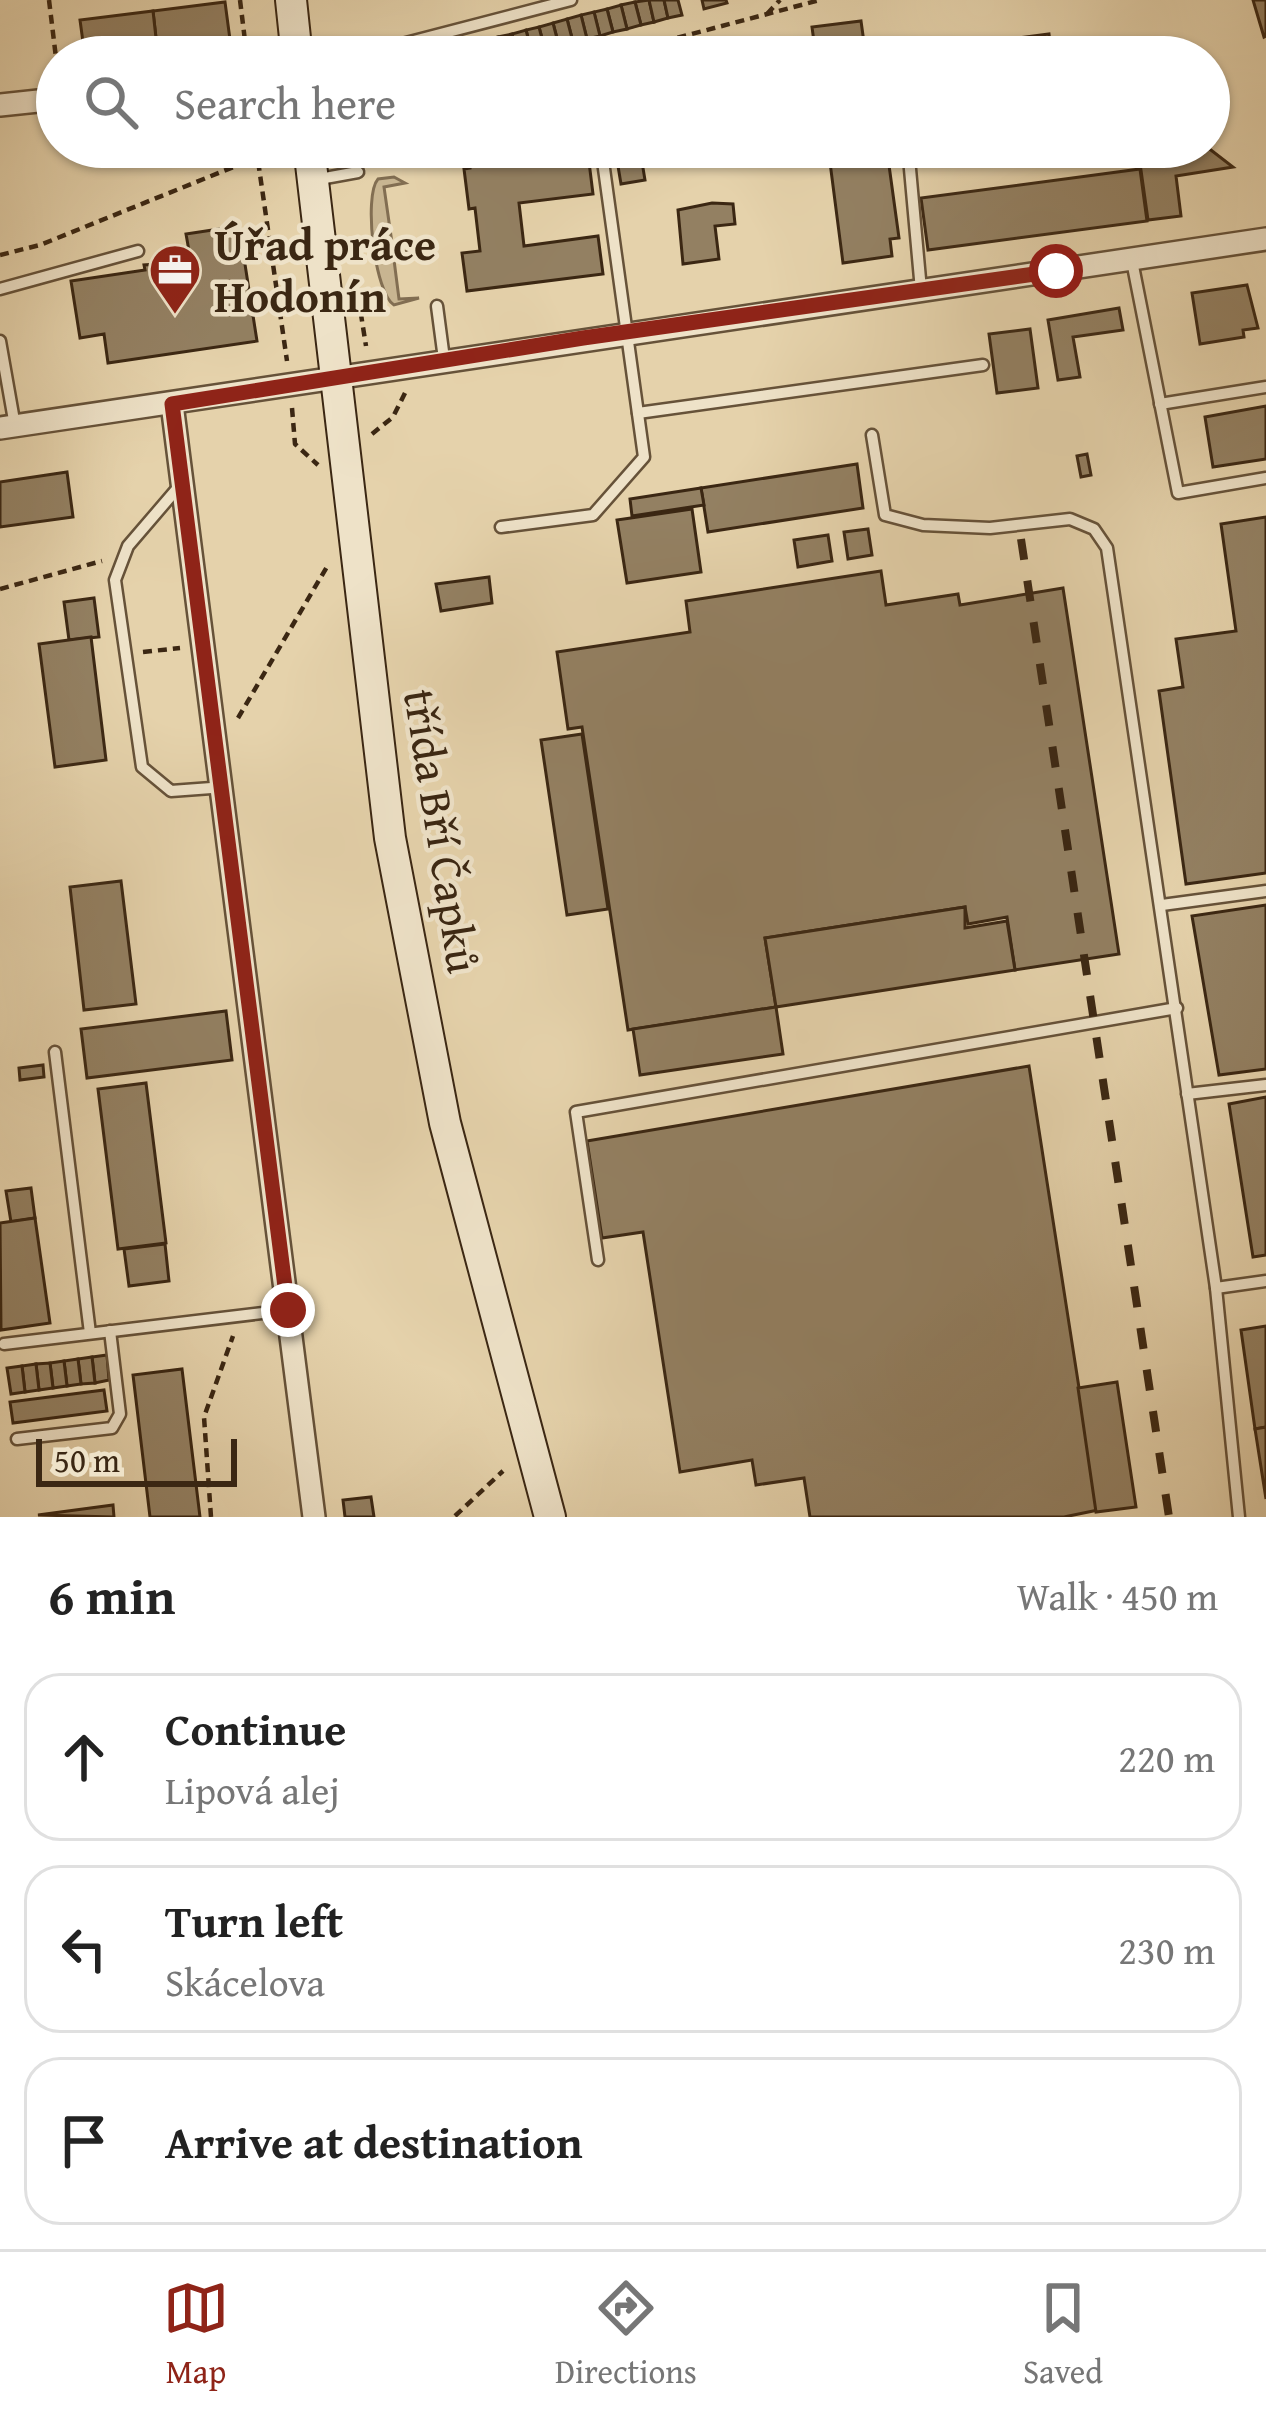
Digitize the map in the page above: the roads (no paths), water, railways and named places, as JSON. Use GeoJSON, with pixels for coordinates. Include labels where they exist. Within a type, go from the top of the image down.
{"type":"FeatureCollection","features":[{"type":"Feature","properties":{"kind":"street"},"geometry":{"type":"LineString","coordinates":[[291,0],[295,36]]}},
{"type":"Feature","properties":{"kind":"street"},"geometry":{"type":"LineString","coordinates":[[0,105],[36,101]]}},
{"type":"Feature","properties":{"kind":"street","name":"třída Bří Čapků"},"geometry":{"type":"LineString","coordinates":[[312,168],[340,375],[390,838],[445,1123],[550,1517]]}},
{"type":"Feature","properties":{"kind":"street"},"geometry":{"type":"LineString","coordinates":[[7,427],[1266,239]]}},
{"type":"Feature","properties":{"kind":"street"},"geometry":{"type":"LineString","coordinates":[[172,404],[225,787],[314,1517]]}},
{"type":"Feature","properties":{"kind":"lane"},"geometry":{"type":"LineString","coordinates":[[425,36],[532,5],[571,0]]}},
{"type":"Feature","properties":{"kind":"lane"},"geometry":{"type":"LineString","coordinates":[[502,527],[593,515],[644,457],[605,168]]}},
{"type":"Feature","properties":{"kind":"lane"},"geometry":{"type":"LineString","coordinates":[[910,168],[921,290]]}},
{"type":"Feature","properties":{"kind":"lane"},"geometry":{"type":"LineString","coordinates":[[314,180],[358,172]]}},
{"type":"Feature","properties":{"kind":"lane"},"geometry":{"type":"LineString","coordinates":[[0,289],[138,251]]}},
{"type":"Feature","properties":{"kind":"lane"},"geometry":{"type":"LineString","coordinates":[[1132,261],[1178,493],[1266,478]]}},
{"type":"Feature","properties":{"kind":"lane"},"geometry":{"type":"LineString","coordinates":[[437,306],[444,359]]}},
{"type":"Feature","properties":{"kind":"lane"},"geometry":{"type":"LineString","coordinates":[[0,341],[7,427]]}},
{"type":"Feature","properties":{"kind":"lane"},"geometry":{"type":"LineString","coordinates":[[638,413],[983,364]]}},
{"type":"Feature","properties":{"kind":"lane"},"geometry":{"type":"LineString","coordinates":[[1160,404],[1266,387]]}},
{"type":"Feature","properties":{"kind":"lane"},"geometry":{"type":"LineString","coordinates":[[872,436],[886,514],[923,525],[990,528],[1070,519],[1102,537],[1177,1007],[1216,1288],[1239,1517]]}},
{"type":"Feature","properties":{"kind":"lane"},"geometry":{"type":"LineString","coordinates":[[184,480],[128,546],[115,580],[142,766],[171,791],[225,787]]}},
{"type":"Feature","properties":{"kind":"lane"},"geometry":{"type":"LineString","coordinates":[[1162,905],[1266,892]]}},
{"type":"Feature","properties":{"kind":"lane"},"geometry":{"type":"LineString","coordinates":[[598,1260],[575,1112],[1177,1007]]}},
{"type":"Feature","properties":{"kind":"lane"},"geometry":{"type":"LineString","coordinates":[[55,1052],[90,1334]]}},
{"type":"Feature","properties":{"kind":"lane"},"geometry":{"type":"LineString","coordinates":[[1187,1094],[1266,1085]]}},
{"type":"Feature","properties":{"kind":"lane"},"geometry":{"type":"LineString","coordinates":[[1216,1288],[1266,1281]]}},
{"type":"Feature","properties":{"kind":"lane"},"geometry":{"type":"LineString","coordinates":[[4,1344],[288,1310]]}},
{"type":"Feature","properties":{"kind":"lane"},"geometry":{"type":"LineString","coordinates":[[17,1439],[112,1428],[120,1414],[110,1331]]}},
{"type":"Feature","properties":{"kind":"railway"},"geometry":{"type":"LineString","coordinates":[[1021,539],[1169,1517]]}},
{"type":"Feature","properties":{"kind":"place","name":"Úřad práce Hodonín"},"geometry":{"type":"Point","coordinates":[175,316]}}]}
